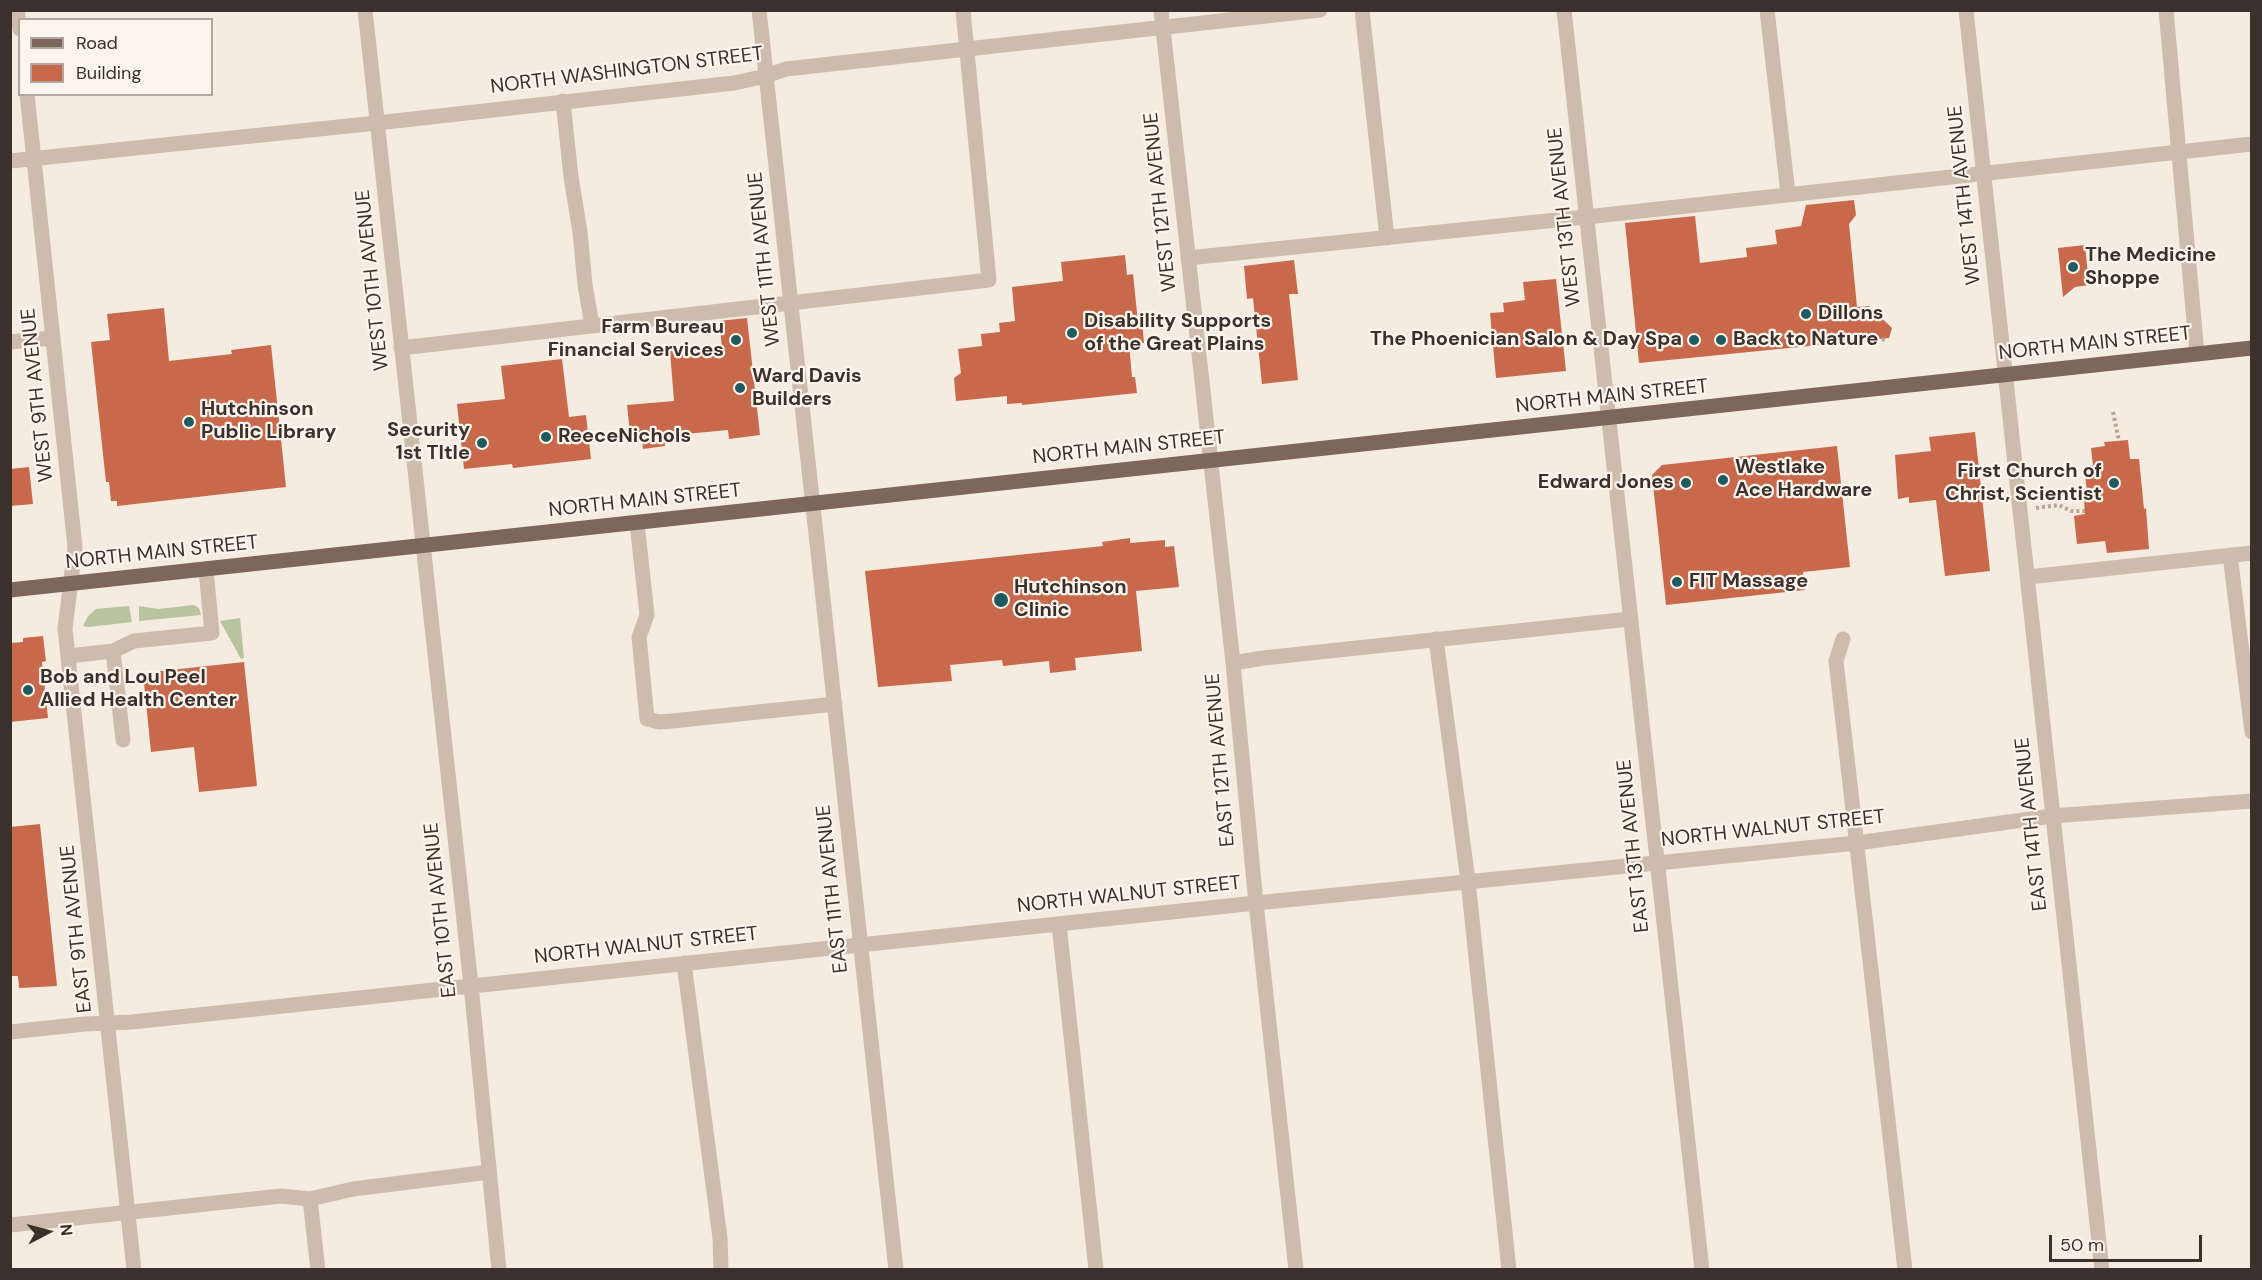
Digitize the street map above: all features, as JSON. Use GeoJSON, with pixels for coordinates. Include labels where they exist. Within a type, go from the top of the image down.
{"type":"FeatureCollection","features":[{"type":"Feature","properties":{"kind":"main road","name":"NORTH MAIN STREET"},"geometry":{"type":"LineString","coordinates":[[10,590],[2252,348]]}},
{"type":"Feature","properties":{"kind":"street","name":"WEST 10TH AVENUE"},"geometry":{"type":"LineString","coordinates":[[365,10],[422,546]]}},
{"type":"Feature","properties":{"kind":"street","name":"WEST 11TH AVENUE"},"geometry":{"type":"LineString","coordinates":[[759,10],[813,504]]}},
{"type":"Feature","properties":{"kind":"street"},"geometry":{"type":"LineString","coordinates":[[401,348],[989,280],[963,10]]}},
{"type":"Feature","properties":{"kind":"street","name":"WEST 12TH AVENUE"},"geometry":{"type":"LineString","coordinates":[[1161,10],[1210,461]]}},
{"type":"Feature","properties":{"kind":"street","name":"NORTH WASHINGTON STREET"},"geometry":{"type":"LineString","coordinates":[[10,161],[740,82],[786,69],[1320,10]]}},
{"type":"Feature","properties":{"kind":"street"},"geometry":{"type":"LineString","coordinates":[[1362,10],[1387,238]]}},
{"type":"Feature","properties":{"kind":"street","name":"WEST 13TH AVENUE"},"geometry":{"type":"LineString","coordinates":[[1564,10],[1609,419]]}},
{"type":"Feature","properties":{"kind":"street"},"geometry":{"type":"LineString","coordinates":[[1767,10],[1788,194]]}},
{"type":"Feature","properties":{"kind":"street","name":"WEST 14TH AVENUE"},"geometry":{"type":"LineString","coordinates":[[1966,10],[2007,375]]}},
{"type":"Feature","properties":{"kind":"street"},"geometry":{"type":"LineString","coordinates":[[2166,10],[2197,354]]}},
{"type":"Feature","properties":{"kind":"street","name":"WEST 9TH AVENUE"},"geometry":{"type":"LineString","coordinates":[[27,96],[75,547],[70,584]]}},
{"type":"Feature","properties":{"kind":"street"},"geometry":{"type":"LineString","coordinates":[[562,101],[592,325]]}},
{"type":"Feature","properties":{"kind":"street"},"geometry":{"type":"LineString","coordinates":[[1188,258],[2252,144]]}},
{"type":"Feature","properties":{"kind":"street"},"geometry":{"type":"LineString","coordinates":[[10,342],[53,338]]}},
{"type":"Feature","properties":{"kind":"street","name":"EAST 14TH AVENUE"},"geometry":{"type":"LineString","coordinates":[[2007,375],[2052,816],[2102,1269]]}},
{"type":"Feature","properties":{"kind":"street","name":"EAST 13TH AVENUE"},"geometry":{"type":"LineString","coordinates":[[1609,419],[1702,1269]]}},
{"type":"Feature","properties":{"kind":"street","name":"EAST 12TH AVENUE"},"geometry":{"type":"LineString","coordinates":[[1210,461],[1296,1269]]}},
{"type":"Feature","properties":{"kind":"street","name":"EAST 11TH AVENUE"},"geometry":{"type":"LineString","coordinates":[[813,504],[896,1269]]}},
{"type":"Feature","properties":{"kind":"street"},"geometry":{"type":"LineString","coordinates":[[637,523],[647,615],[639,637],[647,719],[659,722],[672,721],[835,704]]}},
{"type":"Feature","properties":{"kind":"street","name":"EAST 10TH AVENUE"},"geometry":{"type":"LineString","coordinates":[[422,546],[471,985],[499,1269]]}},
{"type":"Feature","properties":{"kind":"street"},"geometry":{"type":"LineString","coordinates":[[2028,577],[2252,553]]}},
{"type":"Feature","properties":{"kind":"street"},"geometry":{"type":"LineString","coordinates":[[2230,555],[2252,732]]}},
{"type":"Feature","properties":{"kind":"street"},"geometry":{"type":"LineString","coordinates":[[68,656],[113,651],[134,641],[212,633],[206,570]]}},
{"type":"Feature","properties":{"kind":"street","name":"EAST 9TH AVENUE"},"geometry":{"type":"LineString","coordinates":[[70,584],[65,628],[134,1269]]}},
{"type":"Feature","properties":{"kind":"street"},"geometry":{"type":"LineString","coordinates":[[1233,663],[1630,619]]}},
{"type":"Feature","properties":{"kind":"street"},"geometry":{"type":"LineString","coordinates":[[1436,639],[1468,881],[1509,1269]]}},
{"type":"Feature","properties":{"kind":"street"},"geometry":{"type":"LineString","coordinates":[[1843,639],[1836,661],[1905,1269]]}},
{"type":"Feature","properties":{"kind":"street"},"geometry":{"type":"LineString","coordinates":[[113,651],[123,740]]}},
{"type":"Feature","properties":{"kind":"street","name":"NORTH WALNUT STREET"},"geometry":{"type":"LineString","coordinates":[[10,1032],[155,1020],[1256,903],[1857,843],[2052,816],[2252,801]]}},
{"type":"Feature","properties":{"kind":"street"},"geometry":{"type":"LineString","coordinates":[[1059,924],[1096,1269]]}},
{"type":"Feature","properties":{"kind":"street"},"geometry":{"type":"LineString","coordinates":[[684,963],[720,1238],[721,1269]]}},
{"type":"Feature","properties":{"kind":"street"},"geometry":{"type":"LineString","coordinates":[[10,1225],[281,1196],[310,1199],[353,1189],[489,1172]]}},
{"type":"Feature","properties":{"kind":"street"},"geometry":{"type":"LineString","coordinates":[[310,1199],[318,1269]]}},
{"type":"Feature","properties":{"kind":"path"},"geometry":{"type":"LineString","coordinates":[[2113,412],[2119,441]]}},
{"type":"Feature","properties":{"kind":"path"},"geometry":{"type":"LineString","coordinates":[[2021,509],[2059,505],[2071,511],[2085,511]]}},
{"type":"Feature","properties":{"kind":"green space"},"geometry":{"type":"Polygon","coordinates":[[[194,605],[199,608],[201,615],[139,621],[139,606],[158,609],[194,605]]]}},
{"type":"Feature","properties":{"kind":"green space"},"geometry":{"type":"Polygon","coordinates":[[[129,606],[132,622],[83,626],[88,616],[96,609],[129,606]]]}},
{"type":"Feature","properties":{"kind":"green space"},"geometry":{"type":"Polygon","coordinates":[[[240,618],[244,658],[241,659],[220,621],[240,618]]]}},
{"type":"Feature","properties":{"kind":"building"},"geometry":{"type":"Polygon","coordinates":[[[1854,200],[1856,215],[1849,224],[1857,307],[1869,306],[1892,328],[1889,338],[1639,363],[1625,223],[1695,216],[1700,263],[1747,257],[1746,248],[1777,244],[1775,230],[1801,226],[1806,205],[1854,200]]]}},
{"type":"Feature","properties":{"kind":"building"},"geometry":{"type":"Polygon","coordinates":[[[2085,245],[2089,285],[2075,287],[2063,297],[2058,248],[2085,245]]]}},
{"type":"Feature","properties":{"kind":"building","name":"Disability Supports of the Great Plains"},"geometry":{"type":"Polygon","coordinates":[[[1125,255],[1127,275],[1133,274],[1138,322],[1142,321],[1144,343],[1129,344],[1132,377],[1135,377],[1137,393],[1022,405],[1022,403],[1007,404],[1007,396],[956,401],[954,378],[961,373],[958,349],[982,346],[981,334],[1000,332],[999,323],[1015,321],[1012,287],[1063,281],[1061,262],[1125,255]]]}},
{"type":"Feature","properties":{"kind":"building"},"geometry":{"type":"Polygon","coordinates":[[[1294,260],[1298,294],[1289,294],[1298,380],[1262,384],[1253,298],[1247,299],[1244,266],[1294,260]]]}},
{"type":"Feature","properties":{"kind":"building"},"geometry":{"type":"Polygon","coordinates":[[[1556,279],[1566,371],[1496,378],[1490,313],[1504,312],[1503,303],[1525,300],[1523,282],[1556,279]]]}},
{"type":"Feature","properties":{"kind":"building","name":"Hutchinson Public Library"},"geometry":{"type":"Polygon","coordinates":[[[164,308],[169,361],[232,354],[231,350],[271,345],[286,487],[117,506],[117,501],[111,501],[109,482],[106,482],[91,342],[110,340],[107,314],[164,308]]]}},
{"type":"Feature","properties":{"kind":"building"},"geometry":{"type":"Polygon","coordinates":[[[747,318],[760,435],[729,439],[728,430],[664,436],[665,446],[643,449],[642,441],[631,442],[627,405],[674,401],[670,351],[722,347],[719,321],[747,318]]]}},
{"type":"Feature","properties":{"kind":"building"},"geometry":{"type":"Polygon","coordinates":[[[562,359],[569,417],[586,415],[591,459],[513,468],[512,464],[464,469],[457,404],[505,399],[501,366],[562,359]]]}},
{"type":"Feature","properties":{"kind":"building"},"geometry":{"type":"Polygon","coordinates":[[[1975,432],[1990,571],[1945,576],[1936,500],[1909,503],[1909,497],[1898,499],[1895,455],[1931,451],[1929,437],[1975,432]]]}},
{"type":"Feature","properties":{"kind":"building","name":"First Church of Christ, Scientist"},"geometry":{"type":"Polygon","coordinates":[[[2128,440],[2130,459],[2139,459],[2149,549],[2107,553],[2105,541],[2077,544],[2074,516],[2085,514],[2084,500],[2088,500],[2084,466],[2093,465],[2091,448],[2105,446],[2104,442],[2128,440]]]}},
{"type":"Feature","properties":{"kind":"building"},"geometry":{"type":"Polygon","coordinates":[[[1837,446],[1850,567],[1803,572],[1805,590],[1666,605],[1652,475],[1662,465],[1837,446]]]}},
{"type":"Feature","properties":{"kind":"building"},"geometry":{"type":"Polygon","coordinates":[[[29,467],[33,504],[10,506],[10,469],[29,467]]]}},
{"type":"Feature","properties":{"kind":"building"},"geometry":{"type":"Polygon","coordinates":[[[1130,538],[1130,543],[1165,540],[1165,547],[1174,546],[1179,587],[1136,591],[1142,651],[1075,658],[1076,670],[1050,673],[1049,661],[1003,666],[1002,660],[950,665],[952,681],[878,687],[865,571],[1103,546],[1102,542],[1130,538]]]}},
{"type":"Feature","properties":{"kind":"building","name":"Bob and Lou Peel Allied Health Center"},"geometry":{"type":"Polygon","coordinates":[[[43,636],[46,661],[42,662],[48,718],[10,722],[10,643],[23,642],[23,638],[43,636]]]}},
{"type":"Feature","properties":{"kind":"building"},"geometry":{"type":"Polygon","coordinates":[[[244,662],[257,786],[199,792],[194,747],[151,752],[143,673],[244,662]]]}},
{"type":"Feature","properties":{"kind":"building"},"geometry":{"type":"Polygon","coordinates":[[[40,824],[57,986],[19,988],[18,976],[10,976],[10,827],[40,824]]]}},
{"type":"Feature","properties":{"kind":"place","name":"The Medicine Shoppe"},"geometry":{"type":"Point","coordinates":[2073,267]}},
{"type":"Feature","properties":{"kind":"place","name":"Dillons"},"geometry":{"type":"Point","coordinates":[1806,314]}},
{"type":"Feature","properties":{"kind":"place","name":"Disability Supports of the Great Plains"},"geometry":{"type":"Point","coordinates":[1072,333]}},
{"type":"Feature","properties":{"kind":"place","name":"Farm Bureau Financial Services"},"geometry":{"type":"Point","coordinates":[736,340]}},
{"type":"Feature","properties":{"kind":"place","name":"The Phoenician Salon & Day Spa"},"geometry":{"type":"Point","coordinates":[1694,340]}},
{"type":"Feature","properties":{"kind":"place","name":"Back to Nature"},"geometry":{"type":"Point","coordinates":[1721,340]}},
{"type":"Feature","properties":{"kind":"place","name":"Ward Davis Builders"},"geometry":{"type":"Point","coordinates":[740,388]}},
{"type":"Feature","properties":{"kind":"place","name":"Hutchinson Public Library"},"geometry":{"type":"Point","coordinates":[189,422]}},
{"type":"Feature","properties":{"kind":"place","name":"ReeceNichols"},"geometry":{"type":"Point","coordinates":[546,437]}},
{"type":"Feature","properties":{"kind":"place","name":"Security 1st TItle"},"geometry":{"type":"Point","coordinates":[482,443]}},
{"type":"Feature","properties":{"kind":"place","name":"Westlake Ace Hardware"},"geometry":{"type":"Point","coordinates":[1723,480]}},
{"type":"Feature","properties":{"kind":"place","name":"Edward Jones"},"geometry":{"type":"Point","coordinates":[1686,483]}},
{"type":"Feature","properties":{"kind":"place","name":"First Church of Christ, Scientist"},"geometry":{"type":"Point","coordinates":[2114,483]}},
{"type":"Feature","properties":{"kind":"place","name":"FIT Massage"},"geometry":{"type":"Point","coordinates":[1677,582]}},
{"type":"Feature","properties":{"kind":"place","name":"Hutchinson Clinic"},"geometry":{"type":"Point","coordinates":[1001,600]}},
{"type":"Feature","properties":{"kind":"place","name":"Bob and Lou Peel Allied Health Center"},"geometry":{"type":"Point","coordinates":[28,690]}}]}
